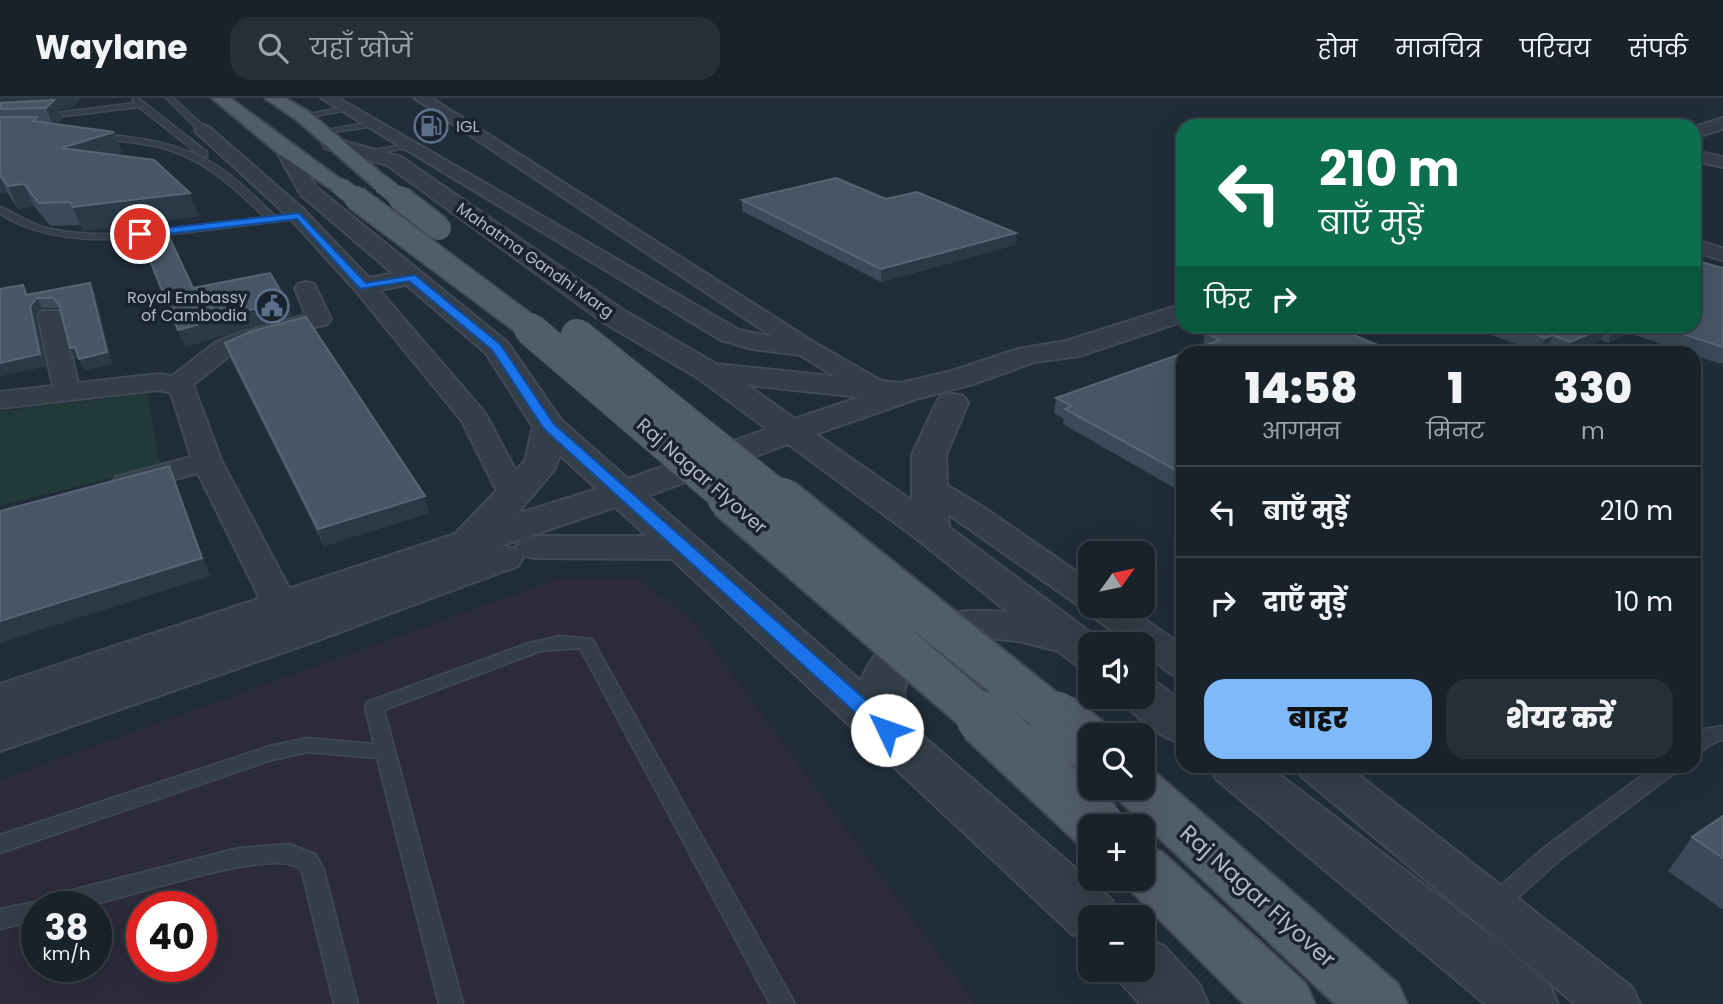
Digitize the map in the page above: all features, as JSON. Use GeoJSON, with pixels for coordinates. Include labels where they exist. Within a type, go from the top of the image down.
{"type":"FeatureCollection","features":[{"type":"Feature","properties":{"kind":"main road"},"geometry":{"type":"LineString","coordinates":[[220,98],[286,150]]}},
{"type":"Feature","properties":{"kind":"main road","name":"Mahatma Gandhi Marg"},"geometry":{"type":"LineString","coordinates":[[274,98],[303,116],[326,138]]}},
{"type":"Feature","properties":{"kind":"main road","name":"Raj Nagar Flyover"},"geometry":{"type":"LineString","coordinates":[[326,138],[1078,734]]}},
{"type":"Feature","properties":{"kind":"main road","name":"Raj Nagar Flyover"},"geometry":{"type":"LineString","coordinates":[[286,150],[341,187],[535,332],[1006,738],[1085,814]]}},
{"type":"Feature","properties":{"kind":"main road","name":"Raj Nagar Flyover"},"geometry":{"type":"LineString","coordinates":[[1152,800],[1377,1004]]}},
{"type":"Feature","properties":{"kind":"main road"},"geometry":{"type":"LineString","coordinates":[[1155,880],[1285,1004]]}},
{"type":"Feature","properties":{"kind":"street"},"geometry":{"type":"LineString","coordinates":[[328,98],[730,335],[752,342],[806,348]]}},
{"type":"Feature","properties":{"kind":"street"},"geometry":{"type":"LineString","coordinates":[[421,98],[806,348],[891,391]]}},
{"type":"Feature","properties":{"kind":"street"},"geometry":{"type":"LineString","coordinates":[[1701,131],[1723,123]]}},
{"type":"Feature","properties":{"kind":"street"},"geometry":{"type":"LineString","coordinates":[[202,130],[364,286],[475,419],[514,496]]}},
{"type":"Feature","properties":{"kind":"street","name":"Mahatma Gandhi Marg"},"geometry":{"type":"LineString","coordinates":[[326,138],[394,161],[613,316],[709,372],[930,531],[1078,646]]}},
{"type":"Feature","properties":{"kind":"street"},"geometry":{"type":"LineString","coordinates":[[286,150],[308,191],[497,348],[549,427],[1079,905]]}},
{"type":"Feature","properties":{"kind":"street"},"geometry":{"type":"LineString","coordinates":[[1701,157],[1723,162]]}},
{"type":"Feature","properties":{"kind":"street"},"geometry":{"type":"LineString","coordinates":[[1701,248],[1723,254]]}},
{"type":"Feature","properties":{"kind":"street"},"geometry":{"type":"LineString","coordinates":[[364,286],[412,277]]}},
{"type":"Feature","properties":{"kind":"street"},"geometry":{"type":"LineString","coordinates":[[177,385],[225,348],[247,338],[320,319],[306,289]]}},
{"type":"Feature","properties":{"kind":"street"},"geometry":{"type":"LineString","coordinates":[[709,372],[891,391],[961,378],[1025,355],[1049,350],[1069,350],[1176,314]]}},
{"type":"Feature","properties":{"kind":"street"},"geometry":{"type":"LineString","coordinates":[[50,316],[67,392]]}},
{"type":"Feature","properties":{"kind":"street"},"geometry":{"type":"LineString","coordinates":[[497,348],[515,355],[541,358],[569,355],[594,348],[612,337],[618,326],[613,316]]}},
{"type":"Feature","properties":{"kind":"street"},"geometry":{"type":"LineString","coordinates":[[0,701],[535,547],[634,502],[804,440],[952,402],[1050,367],[1065,359],[1069,350]]}},
{"type":"Feature","properties":{"kind":"street"},"geometry":{"type":"LineString","coordinates":[[0,400],[159,382],[177,385],[183,390],[207,462],[287,620]]}},
{"type":"Feature","properties":{"kind":"street"},"geometry":{"type":"LineString","coordinates":[[804,440],[891,391]]}},
{"type":"Feature","properties":{"kind":"street"},"geometry":{"type":"LineString","coordinates":[[930,531],[929,455],[952,402]]}},
{"type":"Feature","properties":{"kind":"street"},"geometry":{"type":"LineString","coordinates":[[465,544],[514,496],[542,463],[549,427]]}},
{"type":"Feature","properties":{"kind":"street"},"geometry":{"type":"LineString","coordinates":[[104,489],[207,462]]}},
{"type":"Feature","properties":{"kind":"street"},"geometry":{"type":"LineString","coordinates":[[929,487],[1078,589]]}},
{"type":"Feature","properties":{"kind":"street"},"geometry":{"type":"LineString","coordinates":[[0,734],[287,620],[465,544],[634,502]]}},
{"type":"Feature","properties":{"kind":"street"},"geometry":{"type":"LineString","coordinates":[[535,547],[681,548]]}},
{"type":"Feature","properties":{"kind":"street"},"geometry":{"type":"LineString","coordinates":[[1119,618],[1176,659]]}},
{"type":"Feature","properties":{"kind":"street"},"geometry":{"type":"LineString","coordinates":[[887,730],[881,691],[886,670],[916,641],[942,628],[971,622],[1000,623],[1078,647]]}},
{"type":"Feature","properties":{"kind":"street"},"geometry":{"type":"LineString","coordinates":[[1155,705],[1176,721]]}},
{"type":"Feature","properties":{"kind":"street"},"geometry":{"type":"LineString","coordinates":[[1242,773],[1477,959],[1528,1004]]}},
{"type":"Feature","properties":{"kind":"street"},"geometry":{"type":"LineString","coordinates":[[1326,773],[1614,1004]]}},
{"type":"Feature","properties":{"kind":"street"},"geometry":{"type":"LineString","coordinates":[[1155,978],[1178,1004]]}},
{"type":"Feature","properties":{"kind":"lane"},"geometry":{"type":"LineString","coordinates":[[169,98],[202,130]]}},
{"type":"Feature","properties":{"kind":"lane"},"geometry":{"type":"LineString","coordinates":[[0,118],[137,101],[293,217]]}},
{"type":"Feature","properties":{"kind":"lane"},"geometry":{"type":"LineString","coordinates":[[303,116],[346,109]]}},
{"type":"Feature","properties":{"kind":"lane"},"geometry":{"type":"LineString","coordinates":[[326,138],[371,124]]}},
{"type":"Feature","properties":{"kind":"lane"},"geometry":{"type":"LineString","coordinates":[[91,136],[162,146],[194,156],[217,169],[273,219]]}},
{"type":"Feature","properties":{"kind":"lane"},"geometry":{"type":"LineString","coordinates":[[365,153],[410,145]]}},
{"type":"Feature","properties":{"kind":"lane"},"geometry":{"type":"LineString","coordinates":[[0,209],[6,215],[47,232],[69,235],[115,236],[166,232],[293,217]]}},
{"type":"Feature","properties":{"kind":"lane"},"geometry":{"type":"LineString","coordinates":[[452,1004],[374,707],[551,642],[586,643],[783,1004]]}},
{"type":"Feature","properties":{"kind":"lane"},"geometry":{"type":"LineString","coordinates":[[1701,740],[1706,735],[1723,733]]}},
{"type":"Feature","properties":{"kind":"lane"},"geometry":{"type":"LineString","coordinates":[[0,844],[270,753],[308,746],[386,752]]}},
{"type":"Feature","properties":{"kind":"lane"},"geometry":{"type":"LineString","coordinates":[[1492,907],[1553,853],[1661,773]]}},
{"type":"Feature","properties":{"kind":"lane"},"geometry":{"type":"LineString","coordinates":[[107,891],[239,857],[289,853],[307,860],[313,870],[346,1004]]}},
{"type":"Feature","properties":{"kind":"lane"},"geometry":{"type":"LineString","coordinates":[[0,919],[21,914]]}},
{"type":"Feature","properties":{"kind":"shaded area"},"geometry":{"type":"Polygon","coordinates":[[[561,578],[636,578],[691,619],[975,1004],[0,1004],[0,780],[561,578]]]}},
{"type":"Feature","properties":{"kind":"green space"},"geometry":{"type":"Polygon","coordinates":[[[148,394],[160,466],[0,506],[0,411],[148,394]]]}},
{"type":"Feature","properties":{"kind":"building"},"geometry":{"type":"Polygon","coordinates":[[[54,100],[46,108],[0,109],[0,103],[54,100]]]}},
{"type":"Feature","properties":{"kind":"building"},"geometry":{"type":"Polygon","coordinates":[[[0,117],[37,117],[33,121],[114,132],[61,148],[154,160],[190,193],[73,207],[70,202],[39,203],[24,184],[8,186],[0,175],[0,117]]]}},
{"type":"Feature","properties":{"kind":"building"},"geometry":{"type":"Polygon","coordinates":[[[836,178],[886,199],[917,192],[1016,233],[881,269],[742,200],[836,178]]]}},
{"type":"Feature","properties":{"kind":"building"},"geometry":{"type":"Polygon","coordinates":[[[165,228],[193,288],[270,273],[286,300],[178,330],[141,238],[165,228]]]}},
{"type":"Feature","properties":{"kind":"building"},"geometry":{"type":"Polygon","coordinates":[[[1701,262],[1723,268],[1723,347],[1680,333],[1701,333],[1701,262]]]}},
{"type":"Feature","properties":{"kind":"building"},"geometry":{"type":"Polygon","coordinates":[[[90,283],[107,352],[79,359],[75,347],[70,348],[59,304],[53,298],[37,298],[30,306],[40,354],[0,363],[0,289],[23,285],[26,295],[90,283]]]}},
{"type":"Feature","properties":{"kind":"building"},"geometry":{"type":"Polygon","coordinates":[[[306,317],[425,496],[318,529],[225,343],[252,331],[306,317]]]}},
{"type":"Feature","properties":{"kind":"building"},"geometry":{"type":"Polygon","coordinates":[[[1205,333],[1348,333],[1380,346],[1203,346],[1220,340],[1205,333]]]}},
{"type":"Feature","properties":{"kind":"building"},"geometry":{"type":"Polygon","coordinates":[[[1531,333],[1591,333],[1570,342],[1553,335],[1545,338],[1531,333]]]}},
{"type":"Feature","properties":{"kind":"building"},"geometry":{"type":"Polygon","coordinates":[[[1176,356],[1176,470],[1065,409],[1072,406],[1056,398],[1176,356]]]}},
{"type":"Feature","properties":{"kind":"building"},"geometry":{"type":"Polygon","coordinates":[[[169,466],[202,558],[0,621],[0,511],[169,466]]]}},
{"type":"Feature","properties":{"kind":"building"},"geometry":{"type":"Polygon","coordinates":[[[1723,816],[1723,858],[1692,837],[1723,816]]]}},
{"type":"Feature","properties":{"kind":"place","name":"IGL"},"geometry":{"type":"Point","coordinates":[431,126]}},
{"type":"Feature","properties":{"kind":"place","name":"Royal Embassy of Cambodia"},"geometry":{"type":"Point","coordinates":[272,306]}},
{"type":"Feature","properties":{"kind":"route"},"geometry":{"type":"LineString","coordinates":[[140,234],[299,216],[364,286],[412,277],[497,348],[549,427],[887,730]]}}]}
